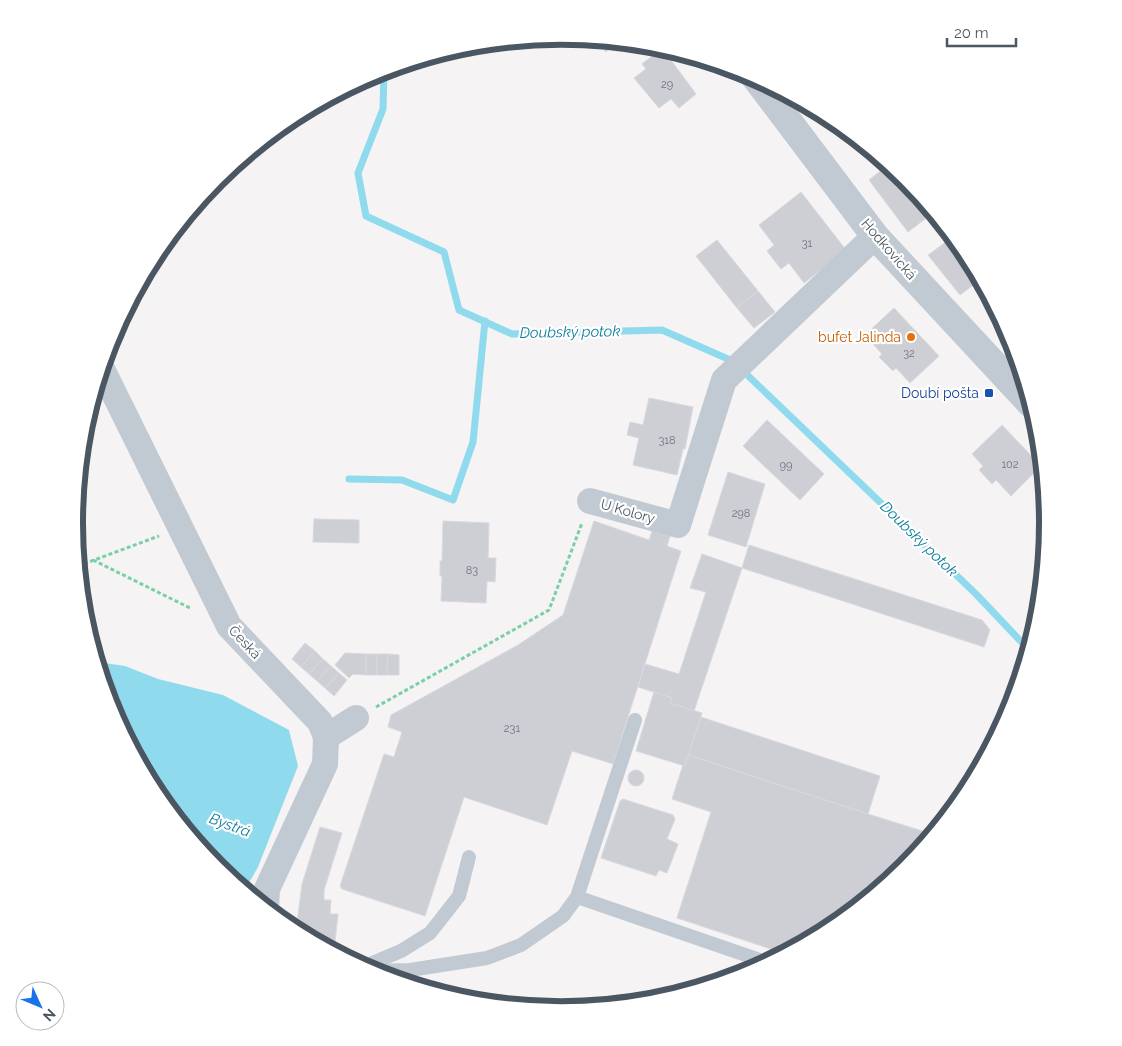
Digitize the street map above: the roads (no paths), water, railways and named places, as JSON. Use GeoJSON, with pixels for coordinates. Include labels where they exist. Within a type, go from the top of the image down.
{"type":"FeatureCollection","features":[{"type":"Feature","properties":{"kind":"street","name":"Hodkovická"},"geometry":{"type":"LineString","coordinates":[[767,92],[876,236],[1021,394]]}},
{"type":"Feature","properties":{"kind":"street","name":"U Kolory"},"geometry":{"type":"LineString","coordinates":[[590,501],[678,525],[724,380],[876,236]]}},
{"type":"Feature","properties":{"kind":"street","name":"Česká"},"geometry":{"type":"LineString","coordinates":[[106,376],[229,626],[320,722],[326,737]]}},
{"type":"Feature","properties":{"kind":"street"},"geometry":{"type":"LineString","coordinates":[[266,899],[267,889],[325,764],[326,737],[356,718]]}},
{"type":"Feature","properties":{"kind":"lane"},"geometry":{"type":"LineString","coordinates":[[392,970],[410,970],[487,958],[521,945],[563,916],[577,897],[635,720]]}},
{"type":"Feature","properties":{"kind":"lane"},"geometry":{"type":"LineString","coordinates":[[373,963],[401,951],[430,933],[459,896],[469,857]]}},
{"type":"Feature","properties":{"kind":"lane"},"geometry":{"type":"LineString","coordinates":[[577,897],[757,959]]}},
{"type":"Feature","properties":{"kind":"water","name":"Bystrá"},"geometry":{"type":"Polygon","coordinates":[[[104,663],[125,666],[158,679],[223,695],[289,730],[298,766],[258,867],[248,884],[223,861],[182,814],[147,762],[132,734],[119,706],[104,663]]]}},
{"type":"Feature","properties":{"kind":"waterway","name":"Doubský potok"},"geometry":{"type":"LineString","coordinates":[[384,79],[383,109],[358,173],[366,216],[444,252],[459,310],[512,334],[662,330],[734,363]]}},
{"type":"Feature","properties":{"kind":"waterway"},"geometry":{"type":"LineString","coordinates":[[349,479],[402,480],[453,500],[473,442],[485,321]]}},
{"type":"Feature","properties":{"kind":"waterway","name":"Doubský potok"},"geometry":{"type":"LineString","coordinates":[[741,369],[976,594],[1024,644]]}},
{"type":"Feature","properties":{"kind":"place","name":"bufet Jalinda"},"geometry":{"type":"Point","coordinates":[911,337]}},
{"type":"Feature","properties":{"kind":"place","name":"Doubí pošta"},"geometry":{"type":"Point","coordinates":[989,393]}}]}
